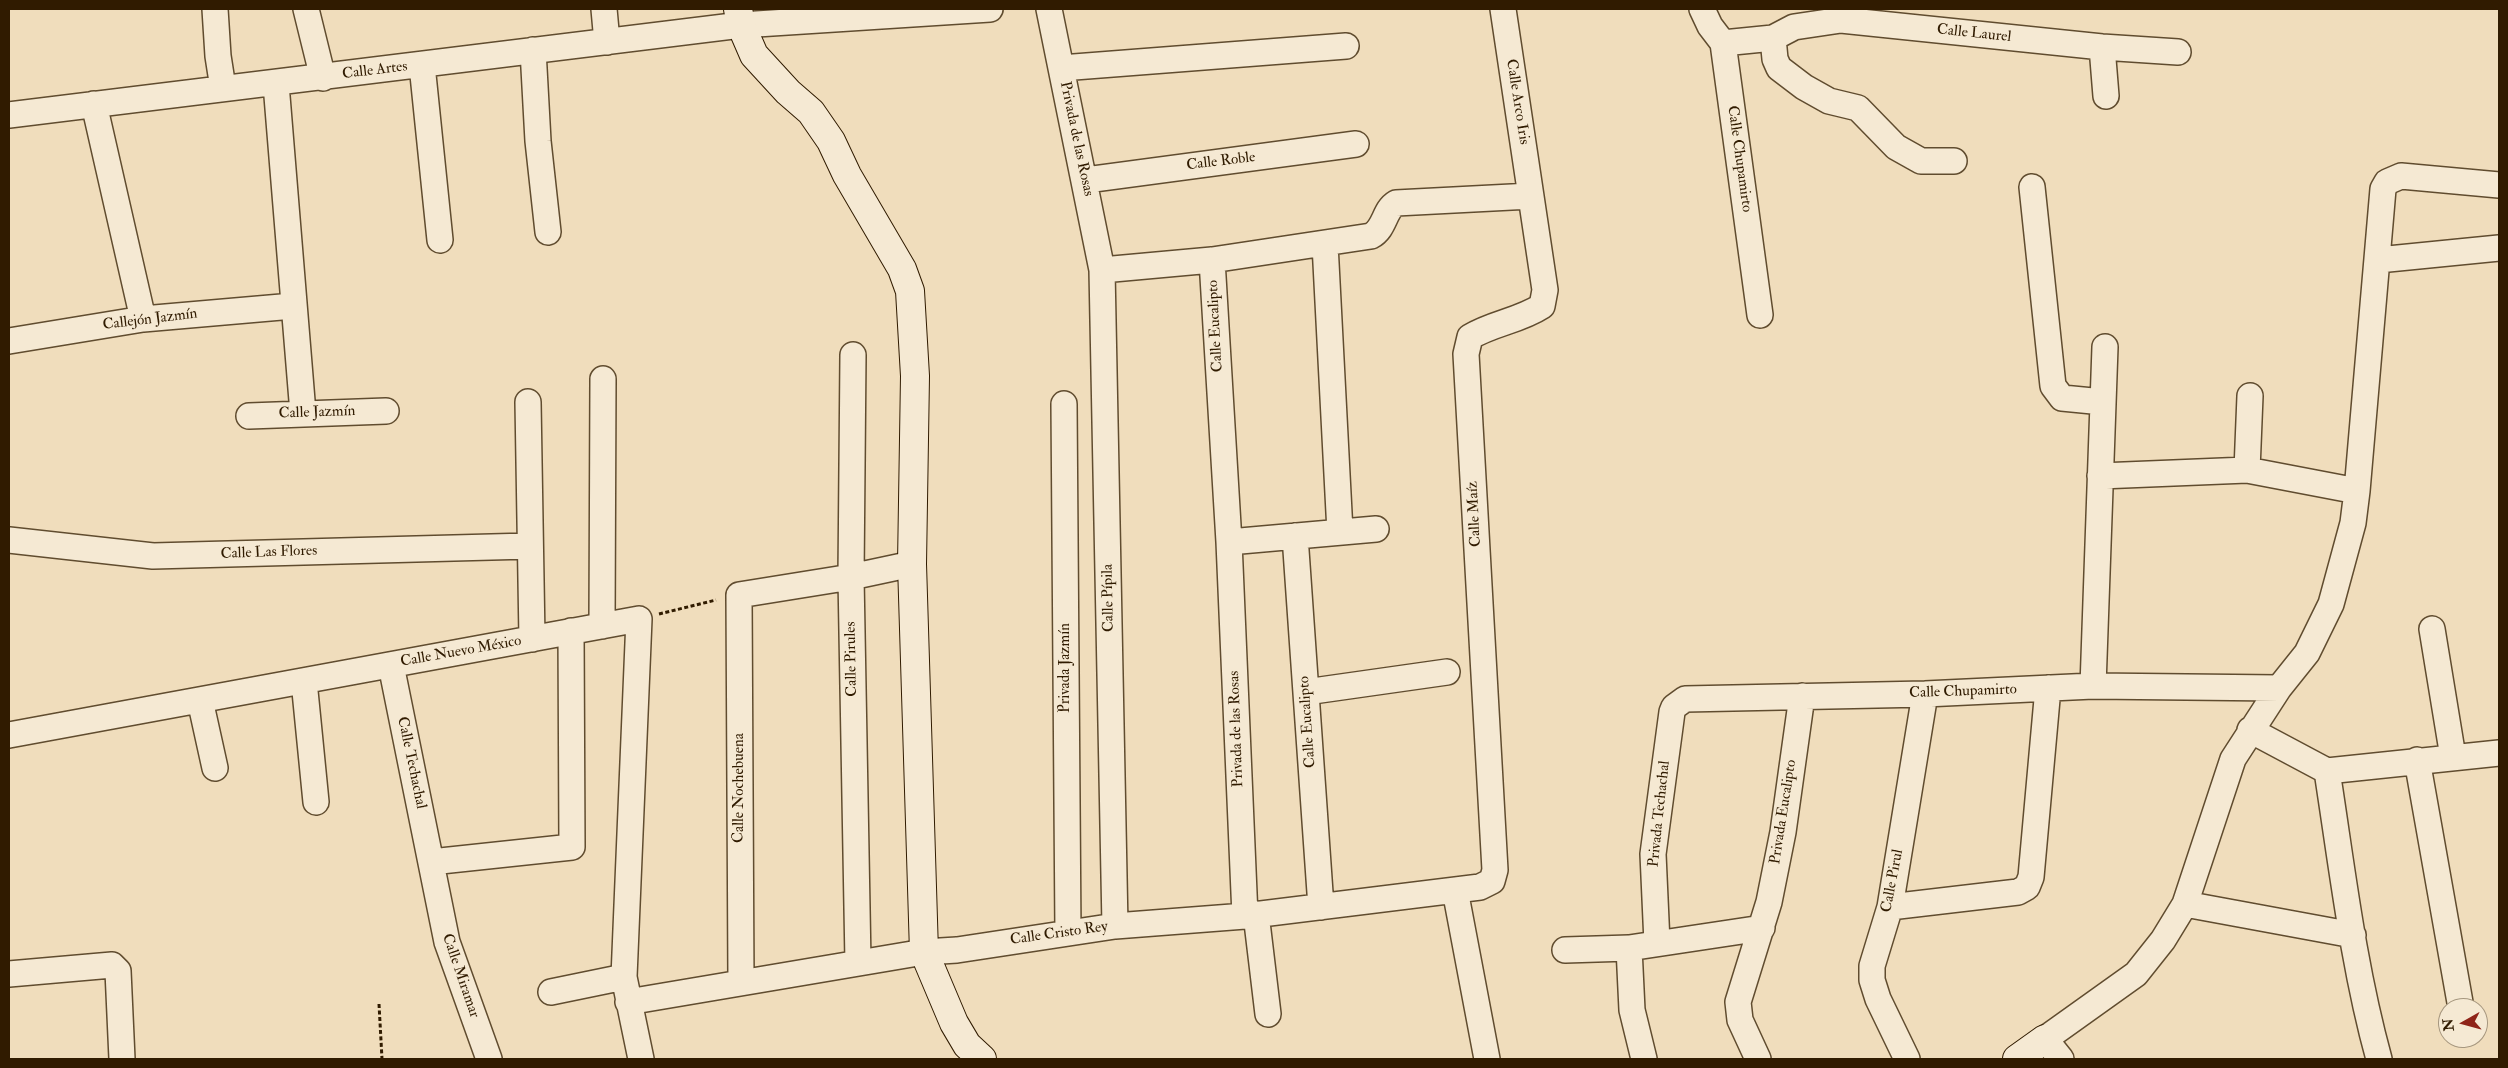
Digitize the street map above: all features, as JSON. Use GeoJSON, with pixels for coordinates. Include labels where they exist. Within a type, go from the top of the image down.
{"type":"FeatureCollection","features":[{"type":"Feature","properties":{"kind":"street"},"geometry":{"type":"LineString","coordinates":[[215,9],[218,56],[223,88]]}},
{"type":"Feature","properties":{"kind":"street"},"geometry":{"type":"LineString","coordinates":[[306,9],[323,78]]}},
{"type":"Feature","properties":{"kind":"street"},"geometry":{"type":"LineString","coordinates":[[604,9],[606,42]]}},
{"type":"Feature","properties":{"kind":"street"},"geometry":{"type":"LineString","coordinates":[[982,1059],[967,1046],[954,1023],[924,952],[912,564],[915,376],[910,291],[902,269],[856,191],[831,141],[811,112],[788,92],[754,55],[739,17],[990,9]]}},
{"type":"Feature","properties":{"kind":"street","name":"Privada de las Rosas"},"geometry":{"type":"LineString","coordinates":[[1049,9],[1086,180],[1102,270]]}},
{"type":"Feature","properties":{"kind":"street","name":"Calle Arco Iris"},"geometry":{"type":"LineString","coordinates":[[1503,9],[1531,196]]}},
{"type":"Feature","properties":{"kind":"street","name":"Calle Chupamirto"},"geometry":{"type":"LineString","coordinates":[[1702,9],[1710,26],[1723,43],[1760,315]]}},
{"type":"Feature","properties":{"kind":"street","name":"Calle Artes"},"geometry":{"type":"LineString","coordinates":[[9,115],[223,88],[276,84],[606,42],[739,17]]}},
{"type":"Feature","properties":{"kind":"street","name":"Calle Laurel"},"geometry":{"type":"LineString","coordinates":[[1773,38],[1794,27],[1841,20],[1934,19],[2102,47],[2178,52]]}},
{"type":"Feature","properties":{"kind":"street"},"geometry":{"type":"LineString","coordinates":[[1723,43],[1773,38],[1774,59],[1780,68],[1804,87],[1829,101],[1858,108],[1896,147],[1921,161],[1954,160]]}},
{"type":"Feature","properties":{"kind":"street"},"geometry":{"type":"LineString","coordinates":[[1061,68],[1346,46]]}},
{"type":"Feature","properties":{"kind":"street"},"geometry":{"type":"LineString","coordinates":[[2102,47],[2106,96]]}},
{"type":"Feature","properties":{"kind":"street"},"geometry":{"type":"LineString","coordinates":[[533,50],[538,141],[548,232]]}},
{"type":"Feature","properties":{"kind":"street"},"geometry":{"type":"LineString","coordinates":[[422,65],[440,240]]}},
{"type":"Feature","properties":{"kind":"street"},"geometry":{"type":"LineString","coordinates":[[276,84],[303,413]]}},
{"type":"Feature","properties":{"kind":"street"},"geometry":{"type":"LineString","coordinates":[[94,104],[143,319]]}},
{"type":"Feature","properties":{"kind":"street","name":"Calle Roble"},"geometry":{"type":"LineString","coordinates":[[1086,180],[1356,144]]}},
{"type":"Feature","properties":{"kind":"street"},"geometry":{"type":"LineString","coordinates":[[2017,1059],[2053,1049],[2136,974],[2163,940],[2185,904],[2232,759],[2279,688],[2307,653],[2331,604],[2353,523],[2357,492],[2383,189],[2387,182],[2401,176],[2499,185]]}},
{"type":"Feature","properties":{"kind":"street"},"geometry":{"type":"LineString","coordinates":[[2032,187],[2053,386],[2062,398],[2103,402]]}},
{"type":"Feature","properties":{"kind":"street"},"geometry":{"type":"LineString","coordinates":[[1102,270],[1212,260],[1325,244],[1375,234],[1392,206],[1396,203],[1531,196]]}},
{"type":"Feature","properties":{"kind":"street","name":"Calle Maíz"},"geometry":{"type":"LineString","coordinates":[[1492,881],[1495,870],[1466,354],[1470,337],[1483,329],[1528,315],[1542,306],[1545,290],[1531,196]]}},
{"type":"Feature","properties":{"kind":"street"},"geometry":{"type":"LineString","coordinates":[[1325,244],[1340,532]]}},
{"type":"Feature","properties":{"kind":"street"},"geometry":{"type":"LineString","coordinates":[[2378,260],[2499,248]]}},
{"type":"Feature","properties":{"kind":"street","name":"Calle Eucalipto"},"geometry":{"type":"LineString","coordinates":[[1212,260],[1229,542]]}},
{"type":"Feature","properties":{"kind":"street","name":"Calle Pípila"},"geometry":{"type":"LineString","coordinates":[[1102,270],[1115,926]]}},
{"type":"Feature","properties":{"kind":"street","name":"Callejón Jazmín"},"geometry":{"type":"LineString","coordinates":[[9,341],[143,319],[293,306]]}},
{"type":"Feature","properties":{"kind":"street"},"geometry":{"type":"LineString","coordinates":[[2093,686],[2105,347]]}},
{"type":"Feature","properties":{"kind":"street","name":"Calle Pirules"},"geometry":{"type":"LineString","coordinates":[[853,355],[851,577],[858,963]]}},
{"type":"Feature","properties":{"kind":"street"},"geometry":{"type":"LineString","coordinates":[[602,626],[603,379]]}},
{"type":"Feature","properties":{"kind":"street"},"geometry":{"type":"LineString","coordinates":[[2247,470],[2250,396]]}},
{"type":"Feature","properties":{"kind":"street"},"geometry":{"type":"LineString","coordinates":[[528,402],[532,639]]}},
{"type":"Feature","properties":{"kind":"street","name":"Privada Jazmín"},"geometry":{"type":"LineString","coordinates":[[1064,404],[1068,933]]}},
{"type":"Feature","properties":{"kind":"street","name":"Calle Jazmín"},"geometry":{"type":"LineString","coordinates":[[249,416],[386,410]]}},
{"type":"Feature","properties":{"kind":"street"},"geometry":{"type":"LineString","coordinates":[[2100,476],[2247,470],[2357,492]]}},
{"type":"Feature","properties":{"kind":"street"},"geometry":{"type":"LineString","coordinates":[[1229,542],[1376,529]]}},
{"type":"Feature","properties":{"kind":"street","name":"Calle Eucalipto"},"geometry":{"type":"LineString","coordinates":[[1295,536],[1321,908]]}},
{"type":"Feature","properties":{"kind":"street","name":"Calle Las Flores"},"geometry":{"type":"LineString","coordinates":[[9,540],[153,556],[529,546]]}},
{"type":"Feature","properties":{"kind":"street","name":"Privada de las Rosas"},"geometry":{"type":"LineString","coordinates":[[1229,542],[1250,915],[1268,1014]]}},
{"type":"Feature","properties":{"kind":"street"},"geometry":{"type":"LineString","coordinates":[[739,595],[851,577],[912,564]]}},
{"type":"Feature","properties":{"kind":"street","name":"Calle Nochebuena"},"geometry":{"type":"LineString","coordinates":[[739,595],[741,981]]}},
{"type":"Feature","properties":{"kind":"street"},"geometry":{"type":"LineString","coordinates":[[639,619],[624,977],[641,1059]]}},
{"type":"Feature","properties":{"kind":"street","name":"Calle Nuevo México"},"geometry":{"type":"LineString","coordinates":[[9,735],[639,619]]}},
{"type":"Feature","properties":{"kind":"street"},"geometry":{"type":"LineString","coordinates":[[2432,629],[2453,757]]}},
{"type":"Feature","properties":{"kind":"street"},"geometry":{"type":"LineString","coordinates":[[431,862],[572,847],[570,631]]}},
{"type":"Feature","properties":{"kind":"street","name":"Calle Techachal"},"geometry":{"type":"LineString","coordinates":[[391,665],[431,862]]}},
{"type":"Feature","properties":{"kind":"street"},"geometry":{"type":"LineString","coordinates":[[1306,692],[1447,672]]}},
{"type":"Feature","properties":{"kind":"street"},"geometry":{"type":"LineString","coordinates":[[304,681],[316,802]]}},
{"type":"Feature","properties":{"kind":"street","name":"Calle Chupamirto"},"geometry":{"type":"LineString","coordinates":[[1679,702],[1692,697],[1925,694],[2093,686],[2279,688]]}},
{"type":"Feature","properties":{"kind":"street"},"geometry":{"type":"LineString","coordinates":[[1890,907],[2018,892],[2027,887],[2031,877],[2048,688]]}},
{"type":"Feature","properties":{"kind":"street","name":"Calle Pirul"},"geometry":{"type":"LineString","coordinates":[[1908,1059],[1872,980],[1875,952],[1890,907],[1925,694]]}},
{"type":"Feature","properties":{"kind":"street","name":"Privada Eucalipto"},"geometry":{"type":"LineString","coordinates":[[1762,928],[1783,832],[1802,696]]}},
{"type":"Feature","properties":{"kind":"street"},"geometry":{"type":"LineString","coordinates":[[200,700],[215,768]]}},
{"type":"Feature","properties":{"kind":"street","name":"Privada Techachal"},"geometry":{"type":"LineString","coordinates":[[1657,943],[1653,854],[1672,712],[1679,702]]}},
{"type":"Feature","properties":{"kind":"street"},"geometry":{"type":"LineString","coordinates":[[2250,730],[2327,771],[2499,753]]}},
{"type":"Feature","properties":{"kind":"street"},"geometry":{"type":"LineString","coordinates":[[2418,760],[2459,998]]}},
{"type":"Feature","properties":{"kind":"street"},"geometry":{"type":"LineString","coordinates":[[2327,771],[2368,1021],[2379,1059]]}},
{"type":"Feature","properties":{"kind":"street","name":"Calle Miramar"},"geometry":{"type":"LineString","coordinates":[[431,862],[447,942],[489,1059]]}},
{"type":"Feature","properties":{"kind":"street","name":"Calle Cristo Rey"},"geometry":{"type":"LineString","coordinates":[[628,1002],[741,981],[924,952],[957,950],[1115,926],[1321,908],[1480,887],[1492,881]]}},
{"type":"Feature","properties":{"kind":"street"},"geometry":{"type":"LineString","coordinates":[[1456,890],[1487,1059]]}},
{"type":"Feature","properties":{"kind":"street"},"geometry":{"type":"LineString","coordinates":[[2185,904],[2353,935]]}},
{"type":"Feature","properties":{"kind":"street"},"geometry":{"type":"LineString","coordinates":[[1565,950],[1629,948],[1762,928],[1738,1002],[1740,1020],[1758,1059]]}},
{"type":"Feature","properties":{"kind":"street"},"geometry":{"type":"LineString","coordinates":[[1629,948],[1632,1010],[1644,1059]]}},
{"type":"Feature","properties":{"kind":"street"},"geometry":{"type":"LineString","coordinates":[[9,974],[112,964],[118,971],[122,1059]]}},
{"type":"Feature","properties":{"kind":"street"},"geometry":{"type":"LineString","coordinates":[[551,992],[624,977]]}},
{"type":"Feature","properties":{"kind":"path"},"geometry":{"type":"LineString","coordinates":[[639,619],[739,595]]}},
{"type":"Feature","properties":{"kind":"path"},"geometry":{"type":"LineString","coordinates":[[379,1004],[382,1059]]}}]}
